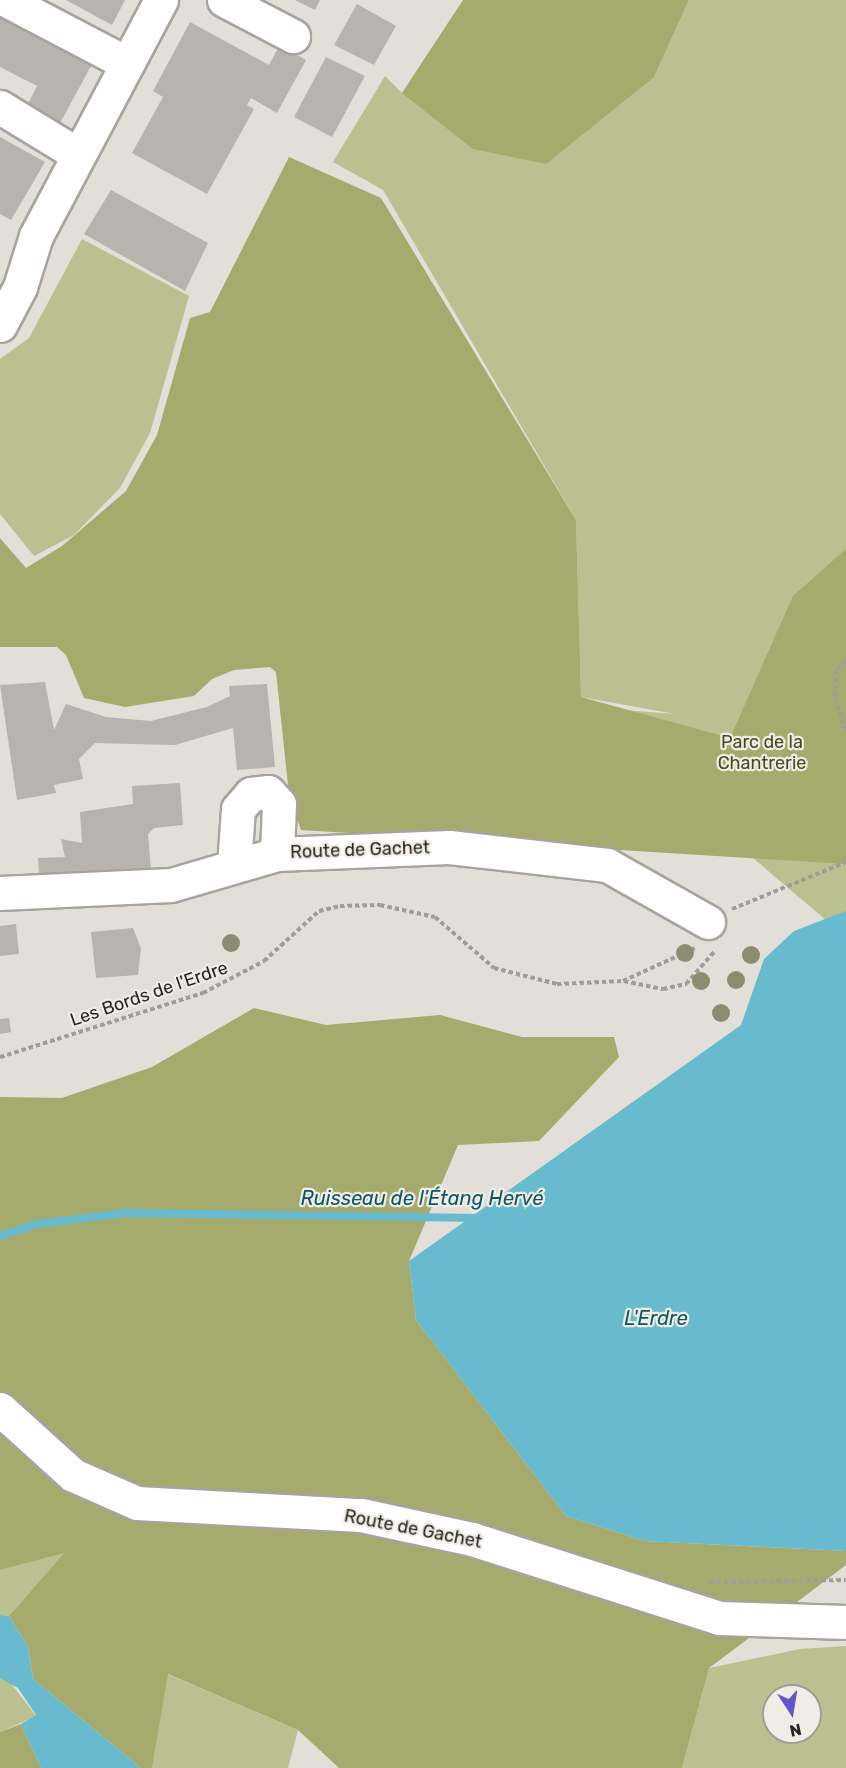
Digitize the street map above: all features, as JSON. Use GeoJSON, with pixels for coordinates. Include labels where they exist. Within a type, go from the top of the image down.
{"type":"FeatureCollection","features":[{"type":"Feature","properties":{"kind":"street"},"geometry":{"type":"LineString","coordinates":[[6,0],[126,63]]}},
{"type":"Feature","properties":{"kind":"street"},"geometry":{"type":"LineString","coordinates":[[0,325],[77,154],[161,0]]}},
{"type":"Feature","properties":{"kind":"street"},"geometry":{"type":"LineString","coordinates":[[224,0],[293,36]]}},
{"type":"Feature","properties":{"kind":"street"},"geometry":{"type":"LineString","coordinates":[[0,107],[77,154]]}},
{"type":"Feature","properties":{"kind":"street"},"geometry":{"type":"LineString","coordinates":[[234,866],[238,808],[251,794],[268,792],[279,804],[277,854]]}},
{"type":"Feature","properties":{"kind":"street","name":"Route de Gachet"},"geometry":{"type":"LineString","coordinates":[[0,892],[171,885],[277,854],[449,847],[607,866],[711,937]]}},
{"type":"Feature","properties":{"kind":"street","name":"Route de Gachet"},"geometry":{"type":"LineString","coordinates":[[0,1409],[73,1474],[137,1503],[362,1515],[472,1539],[719,1618],[846,1622]]}},
{"type":"Feature","properties":{"kind":"path"},"geometry":{"type":"LineString","coordinates":[[846,661],[836,670],[835,699],[846,732]]}},
{"type":"Feature","properties":{"kind":"path","name":"Les Bords de l'Erdre"},"geometry":{"type":"LineString","coordinates":[[623,981],[693,951],[762,892],[846,862]]}},
{"type":"Feature","properties":{"kind":"path","name":"Les Bords de l'Erdre"},"geometry":{"type":"LineString","coordinates":[[0,1058],[203,993],[264,961],[319,911],[340,906],[380,905],[435,917],[494,968],[525,978],[557,984],[623,981],[663,989],[686,984],[711,937]]}},
{"type":"Feature","properties":{"kind":"path"},"geometry":{"type":"LineString","coordinates":[[702,1582],[846,1580]]}},
{"type":"Feature","properties":{"kind":"green space"},"geometry":{"type":"Polygon","coordinates":[[[463,0],[689,0],[654,77],[546,164],[473,149],[402,93],[463,0]]]}},
{"type":"Feature","properties":{"kind":"green space","name":"Parc de la Chantrerie"},"geometry":{"type":"Polygon","coordinates":[[[689,0],[846,0],[846,911],[826,920],[574,706],[675,714],[581,697],[576,520],[383,190],[333,162],[385,76],[402,93],[654,77],[689,0]]]}},
{"type":"Feature","properties":{"kind":"green space","name":"Parc de la Chantrerie"},"geometry":{"type":"Polygon","coordinates":[[[289,157],[381,198],[576,520],[581,697],[730,738],[793,596],[846,549],[846,864],[301,830],[289,794],[276,672],[270,667],[234,670],[212,679],[194,696],[125,707],[84,698],[66,655],[57,647],[0,647],[0,538],[26,568],[62,546],[126,491],[157,435],[190,318],[210,312],[289,157]]]}},
{"type":"Feature","properties":{"kind":"green space"},"geometry":{"type":"Polygon","coordinates":[[[82,239],[189,296],[150,433],[120,488],[74,535],[34,556],[0,514],[0,359],[29,338],[82,239]]]}},
{"type":"Feature","properties":{"kind":"green space"},"geometry":{"type":"Polygon","coordinates":[[[254,1008],[326,1025],[440,1015],[522,1037],[614,1037],[619,1057],[539,1141],[458,1145],[409,1261],[416,1320],[566,1516],[645,1541],[846,1551],[846,1565],[709,1668],[682,1768],[339,1768],[298,1730],[168,1674],[152,1768],[141,1768],[33,1679],[28,1647],[9,1616],[64,1553],[0,1570],[0,1097],[62,1098],[152,1067],[254,1008]]]}},
{"type":"Feature","properties":{"kind":"green space"},"geometry":{"type":"Polygon","coordinates":[[[65,1552],[9,1616],[0,1615],[0,1570],[65,1552]]]}},
{"type":"Feature","properties":{"kind":"green space"},"geometry":{"type":"Polygon","coordinates":[[[846,1646],[846,1768],[682,1768],[709,1668],[800,1649],[846,1646]]]}},
{"type":"Feature","properties":{"kind":"green space"},"geometry":{"type":"Polygon","coordinates":[[[167,1674],[298,1730],[288,1768],[152,1768],[167,1674]]]}},
{"type":"Feature","properties":{"kind":"green space"},"geometry":{"type":"Polygon","coordinates":[[[6,1677],[36,1716],[0,1732],[0,1678],[6,1677]]]}},
{"type":"Feature","properties":{"kind":"green space"},"geometry":{"type":"Polygon","coordinates":[[[21,1724],[41,1768],[0,1768],[0,1732],[21,1724]]]}},
{"type":"Feature","properties":{"kind":"water","name":"L'Erdre"},"geometry":{"type":"Polygon","coordinates":[[[846,911],[846,1551],[645,1541],[566,1516],[416,1320],[409,1261],[741,1025],[764,959],[794,931],[846,911]]]}},
{"type":"Feature","properties":{"kind":"water"},"geometry":{"type":"Polygon","coordinates":[[[0,1615],[9,1616],[28,1647],[33,1679],[141,1768],[41,1768],[21,1724],[36,1715],[18,1688],[0,1678],[0,1615]]]}},
{"type":"Feature","properties":{"kind":"building"},"geometry":{"type":"Polygon","coordinates":[[[66,0],[125,0],[112,25],[66,0]]]}},
{"type":"Feature","properties":{"kind":"building"},"geometry":{"type":"Polygon","coordinates":[[[295,0],[320,0],[315,10],[295,0]]]}},
{"type":"Feature","properties":{"kind":"building"},"geometry":{"type":"Polygon","coordinates":[[[357,4],[396,26],[374,65],[334,45],[357,4]]]}},
{"type":"Feature","properties":{"kind":"building"},"geometry":{"type":"Polygon","coordinates":[[[0,17],[91,66],[59,125],[26,108],[37,86],[0,67],[0,17]]]}},
{"type":"Feature","properties":{"kind":"building"},"geometry":{"type":"Polygon","coordinates":[[[190,22],[269,65],[280,45],[306,60],[277,113],[251,98],[247,105],[254,109],[207,194],[132,153],[163,97],[153,91],[190,22]]]}},
{"type":"Feature","properties":{"kind":"building"},"geometry":{"type":"Polygon","coordinates":[[[326,57],[365,76],[332,137],[294,117],[326,57]]]}},
{"type":"Feature","properties":{"kind":"building"},"geometry":{"type":"Polygon","coordinates":[[[0,137],[45,162],[11,220],[0,214],[0,137]]]}},
{"type":"Feature","properties":{"kind":"building"},"geometry":{"type":"Polygon","coordinates":[[[111,190],[208,243],[185,291],[84,234],[111,190]]]}},
{"type":"Feature","properties":{"kind":"building"},"geometry":{"type":"Polygon","coordinates":[[[45,682],[54,730],[66,704],[106,717],[151,721],[207,707],[230,696],[229,686],[267,684],[275,767],[237,770],[233,728],[175,745],[95,743],[79,759],[83,779],[54,785],[56,793],[17,800],[0,685],[45,682]]]}},
{"type":"Feature","properties":{"kind":"building"},"geometry":{"type":"Polygon","coordinates":[[[180,783],[183,825],[154,828],[148,834],[151,870],[39,877],[38,858],[65,857],[61,839],[82,843],[80,812],[133,804],[132,786],[180,783]]]}},
{"type":"Feature","properties":{"kind":"building"},"geometry":{"type":"Polygon","coordinates":[[[16,924],[19,954],[0,956],[0,926],[16,924]]]}},
{"type":"Feature","properties":{"kind":"building"},"geometry":{"type":"Polygon","coordinates":[[[133,928],[141,948],[138,975],[96,978],[91,932],[133,928]]]}},
{"type":"Feature","properties":{"kind":"building"},"geometry":{"type":"Polygon","coordinates":[[[9,1018],[11,1032],[0,1034],[0,1019],[9,1018]]]}},
{"type":"Feature","properties":{"kind":"waterway","name":"Ruisseau de l'Étang Hervé"},"geometry":{"type":"LineString","coordinates":[[0,1236],[38,1224],[124,1213],[480,1218]]}}]}
